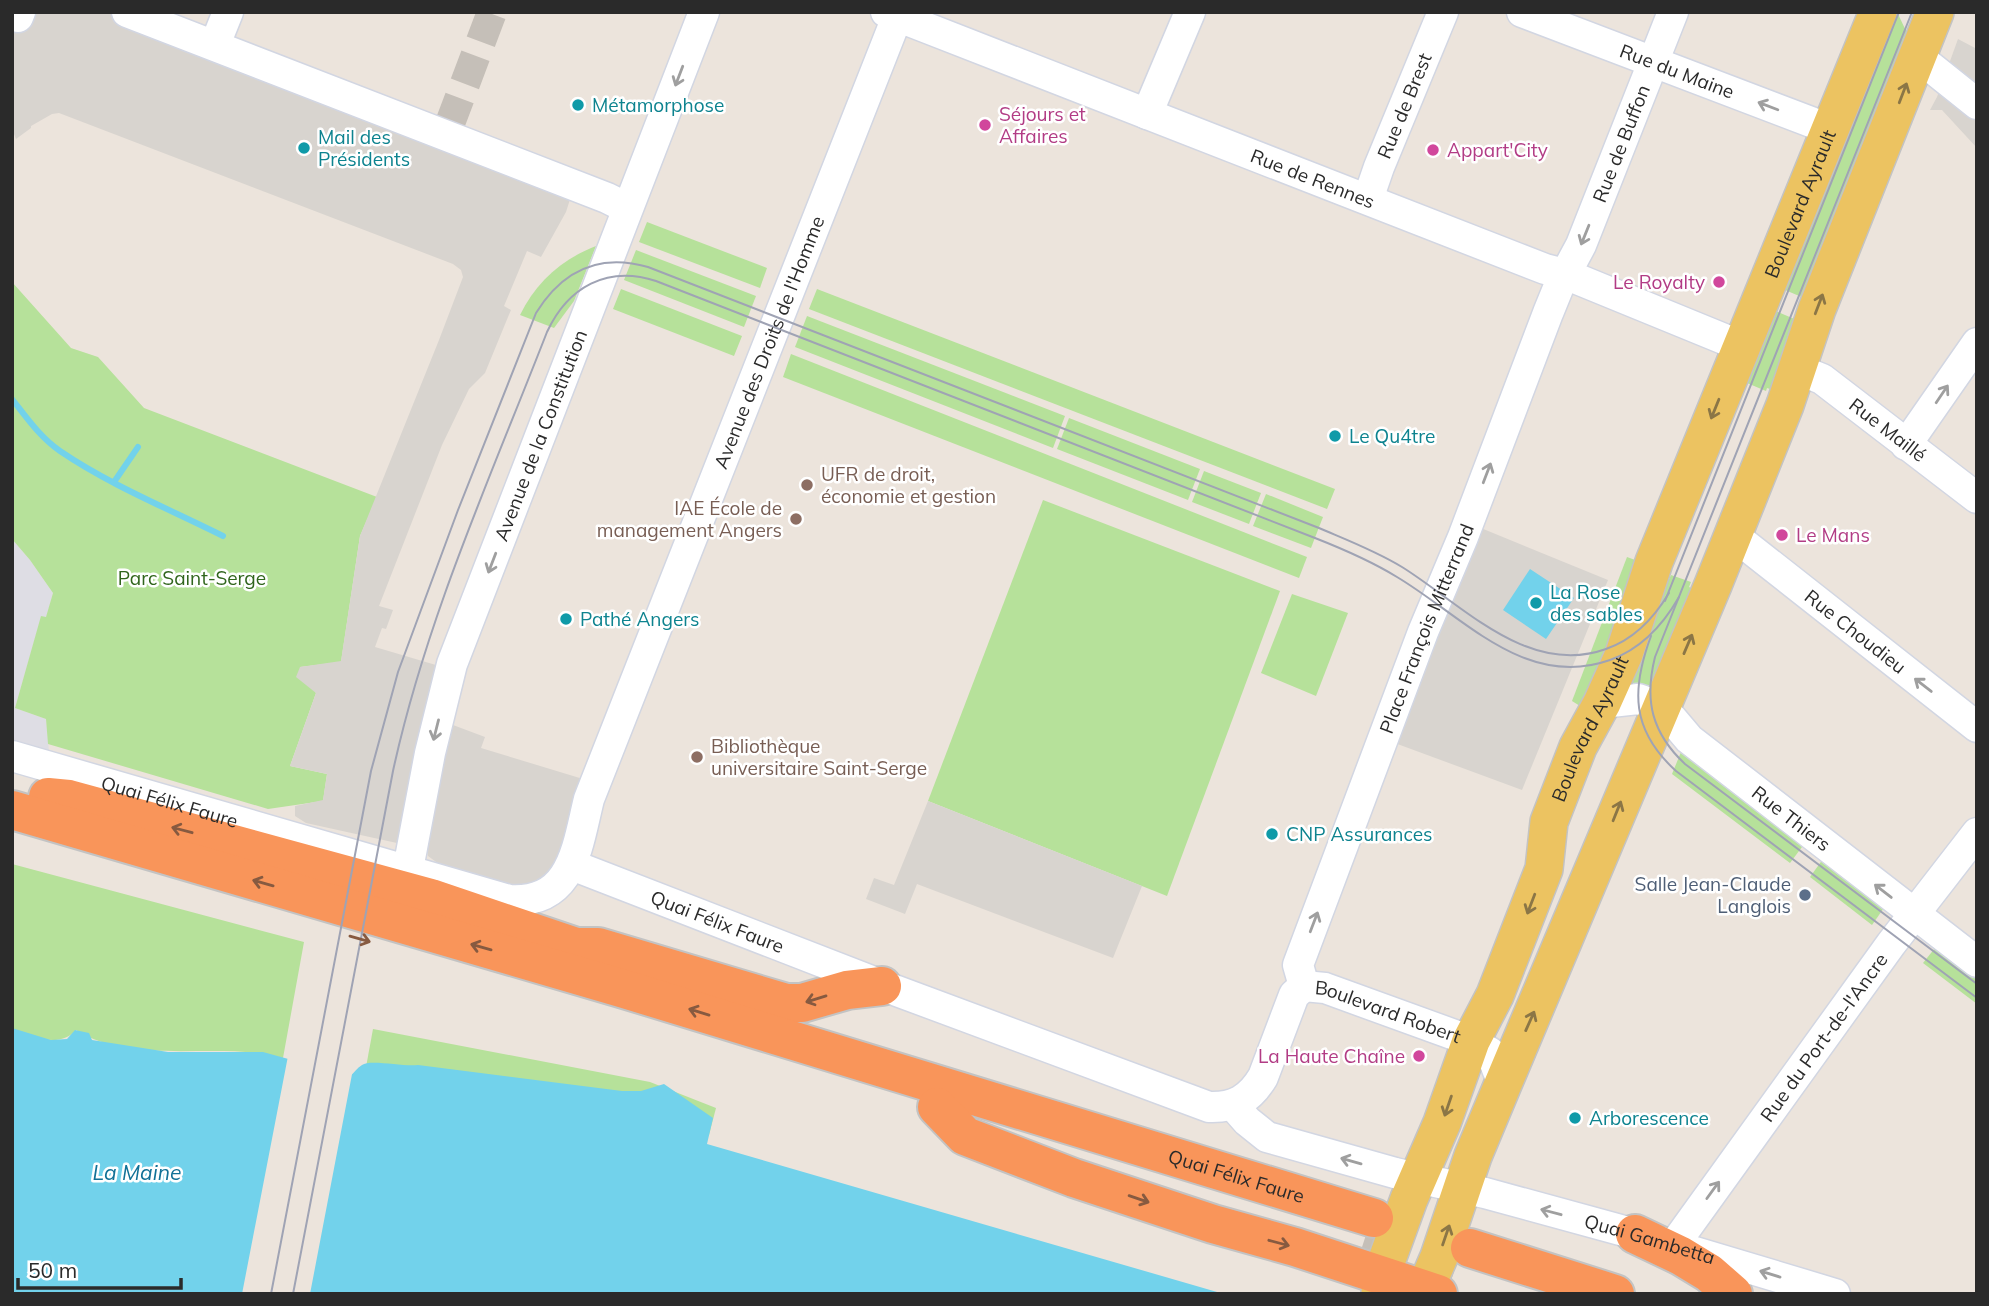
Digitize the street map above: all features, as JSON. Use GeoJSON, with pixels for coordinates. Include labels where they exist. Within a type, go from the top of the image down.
{"type":"FeatureCollection","features":[{"type":"Feature","properties":{"kind":"highway"},"geometry":{"type":"LineString","coordinates":[[12,793],[69,799],[418,894],[576,947],[598,947],[786,1003],[802,1003],[847,990],[882,985]]}},
{"type":"Feature","properties":{"kind":"highway","name":"Quai Félix Faure"},"geometry":{"type":"LineString","coordinates":[[12,810],[621,988],[1369,1230],[12,838]]}},
{"type":"Feature","properties":{"kind":"highway"},"geometry":{"type":"LineString","coordinates":[[576,947],[621,988]]}},
{"type":"Feature","properties":{"kind":"highway"},"geometry":{"type":"LineString","coordinates":[[937,1107],[965,1136],[1074,1178],[1213,1224],[1294,1247],[1381,1285],[1443,1279],[1615,1294]]}},
{"type":"Feature","properties":{"kind":"highway"},"geometry":{"type":"LineString","coordinates":[[1635,1234],[1709,1273],[1733,1294]]}},
{"type":"Feature","properties":{"kind":"highway"},"geometry":{"type":"LineString","coordinates":[[1443,1279],[1530,1294]]}},
{"type":"Feature","properties":{"kind":"main road","name":"Boulevard Ayrault"},"geometry":{"type":"LineString","coordinates":[[1381,1285],[1417,1178],[1442,1123],[1471,1041],[1495,995],[1544,869],[1549,822],[1578,747],[1624,654],[1654,562],[1878,12]]}},
{"type":"Feature","properties":{"kind":"main road"},"geometry":{"type":"LineString","coordinates":[[1913,12],[1913,36],[1917,56]]}},
{"type":"Feature","properties":{"kind":"main road"},"geometry":{"type":"LineString","coordinates":[[1443,1279],[1463,1189],[1503,1084],[1733,535],[1797,369],[1814,317],[1935,12]]}},
{"type":"Feature","properties":{"kind":"street"},"geometry":{"type":"LineString","coordinates":[[127,12],[447,130],[627,208]]}},
{"type":"Feature","properties":{"kind":"street","name":"Avenue de la Constitution"},"geometry":{"type":"LineString","coordinates":[[408,869],[430,753],[452,664],[704,12]]}},
{"type":"Feature","properties":{"kind":"street"},"geometry":{"type":"LineString","coordinates":[[1147,114],[1190,12]]}},
{"type":"Feature","properties":{"kind":"street","name":"Rue de Brest"},"geometry":{"type":"LineString","coordinates":[[1368,199],[1443,12]]}},
{"type":"Feature","properties":{"kind":"street","name":"Rue du Maine"},"geometry":{"type":"LineString","coordinates":[[1522,12],[1832,130]]}},
{"type":"Feature","properties":{"kind":"street","name":"Rue de Buffon"},"geometry":{"type":"LineString","coordinates":[[1565,274],[1581,245],[1673,12]]}},
{"type":"Feature","properties":{"kind":"street","name":"Rue de Rennes"},"geometry":{"type":"LineString","coordinates":[[894,14],[1545,269],[1565,274],[1741,346]]}},
{"type":"Feature","properties":{"kind":"street","name":"Avenue des Droits de l'Homme"},"geometry":{"type":"LineString","coordinates":[[572,865],[589,799],[894,14]]}},
{"type":"Feature","properties":{"kind":"street"},"geometry":{"type":"LineString","coordinates":[[1917,56],[1977,104]]}},
{"type":"Feature","properties":{"kind":"street","name":"Place François Mitterrand"},"geometry":{"type":"LineString","coordinates":[[1304,986],[1298,965],[1423,632],[1463,537],[1565,274]]}},
{"type":"Feature","properties":{"kind":"street"},"geometry":{"type":"LineString","coordinates":[[1906,445],[1977,342]]}},
{"type":"Feature","properties":{"kind":"street","name":"Rue Maillé"},"geometry":{"type":"LineString","coordinates":[[1797,369],[1822,379],[1977,498]]}},
{"type":"Feature","properties":{"kind":"street","name":"Rue Choudieu"},"geometry":{"type":"LineString","coordinates":[[1733,535],[1977,727]]}},
{"type":"Feature","properties":{"kind":"street"},"geometry":{"type":"LineString","coordinates":[[1602,703],[1638,699],[1662,706]]}},
{"type":"Feature","properties":{"kind":"street","name":"Rue Thiers"},"geometry":{"type":"LineString","coordinates":[[1662,706],[1689,739],[1977,962]]}},
{"type":"Feature","properties":{"kind":"street"},"geometry":{"type":"LineString","coordinates":[[23,758],[69,799]]}},
{"type":"Feature","properties":{"kind":"street","name":"Quai Félix Faure"},"geometry":{"type":"LineString","coordinates":[[23,758],[509,900],[527,901],[544,895],[557,886],[572,865],[1197,1105],[1222,1108],[1233,1105]]}},
{"type":"Feature","properties":{"kind":"street","name":"Rue du Port-de-l'Ancre"},"geometry":{"type":"LineString","coordinates":[[1674,1245],[1883,955],[1977,833]]}},
{"type":"Feature","properties":{"kind":"street"},"geometry":{"type":"LineString","coordinates":[[1304,986],[1294,995],[1263,1077],[1255,1089],[1233,1105],[1267,1137],[1417,1178]]}},
{"type":"Feature","properties":{"kind":"street","name":"Boulevard Robert"},"geometry":{"type":"LineString","coordinates":[[1304,986],[1325,988],[1471,1041]]}},
{"type":"Feature","properties":{"kind":"street"},"geometry":{"type":"LineString","coordinates":[[1471,1041],[1491,1053],[1503,1084]]}},
{"type":"Feature","properties":{"kind":"street","name":"Quai Gambetta"},"geometry":{"type":"LineString","coordinates":[[1417,1178],[1635,1234],[1835,1294]]}},
{"type":"Feature","properties":{"kind":"shaded area","name":"Mail des Présidents"},"geometry":{"type":"Polygon","coordinates":[[[12,12],[106,12],[572,193],[566,212],[541,257],[527,251],[504,306],[511,310],[485,373],[469,389],[442,445],[379,606],[393,610],[375,647],[446,668],[406,845],[306,823],[295,816],[295,806],[323,800],[327,774],[290,766],[316,693],[296,677],[300,667],[341,661],[360,536],[463,277],[461,270],[453,264],[59,113],[31,126],[16,139],[12,129],[12,12]]]}},
{"type":"Feature","properties":{"kind":"shaded area"},"geometry":{"type":"Polygon","coordinates":[[[1958,39],[1977,49],[1977,148],[1942,110],[1930,110],[1958,39]]]}},
{"type":"Feature","properties":{"kind":"shaded area"},"geometry":{"type":"Polygon","coordinates":[[[1476,526],[1608,580],[1522,790],[1392,742],[1476,526]]]}},
{"type":"Feature","properties":{"kind":"shaded area"},"geometry":{"type":"Polygon","coordinates":[[[12,539],[53,593],[46,618],[41,617],[15,708],[46,719],[49,752],[12,743],[12,539]]]}},
{"type":"Feature","properties":{"kind":"shaded area"},"geometry":{"type":"Polygon","coordinates":[[[447,725],[485,737],[481,748],[583,779],[553,872],[536,887],[508,890],[443,867],[428,856],[425,840],[447,725]]]}},
{"type":"Feature","properties":{"kind":"shaded area"},"geometry":{"type":"Polygon","coordinates":[[[928,801],[1142,886],[1113,958],[917,884],[905,914],[866,899],[874,878],[894,885],[928,801]]]}},
{"type":"Feature","properties":{"kind":"green space"},"geometry":{"type":"Polygon","coordinates":[[[1894,12],[1897,12],[1908,35],[1804,298],[1785,290],[1785,287],[1894,12]]]}},
{"type":"Feature","properties":{"kind":"green space"},"geometry":{"type":"Polygon","coordinates":[[[647,222],[767,268],[760,288],[639,242],[647,222]]]}},
{"type":"Feature","properties":{"kind":"green space"},"geometry":{"type":"Polygon","coordinates":[[[596,246],[574,301],[554,328],[520,315],[534,292],[551,273],[596,246]]]}},
{"type":"Feature","properties":{"kind":"green space"},"geometry":{"type":"Polygon","coordinates":[[[636,250],[756,296],[744,327],[624,280],[636,250]]]}},
{"type":"Feature","properties":{"kind":"green space","name":"Parc Saint-Serge"},"geometry":{"type":"Polygon","coordinates":[[[12,282],[71,348],[98,357],[144,408],[377,497],[360,536],[341,662],[300,667],[316,693],[290,766],[327,774],[323,801],[268,809],[48,744],[46,719],[15,708],[41,616],[46,617],[53,593],[12,539],[12,282]]]}},
{"type":"Feature","properties":{"kind":"green space"},"geometry":{"type":"Polygon","coordinates":[[[621,289],[742,336],[734,356],[613,309],[621,289]]]}},
{"type":"Feature","properties":{"kind":"green space"},"geometry":{"type":"Polygon","coordinates":[[[817,289],[1335,489],[1327,509],[809,309],[817,289]]]}},
{"type":"Feature","properties":{"kind":"green space"},"geometry":{"type":"Polygon","coordinates":[[[1771,309],[1799,321],[1776,391],[1767,388],[1766,391],[1747,383],[1771,309]]]}},
{"type":"Feature","properties":{"kind":"green space"},"geometry":{"type":"Polygon","coordinates":[[[807,316],[1065,416],[1053,448],[795,347],[807,316]]]}},
{"type":"Feature","properties":{"kind":"green space"},"geometry":{"type":"Polygon","coordinates":[[[791,354],[1307,557],[1299,578],[783,377],[791,354]]]}},
{"type":"Feature","properties":{"kind":"green space"},"geometry":{"type":"Polygon","coordinates":[[[1069,418],[1200,469],[1188,500],[1057,449],[1069,418]]]}},
{"type":"Feature","properties":{"kind":"green space"},"geometry":{"type":"Polygon","coordinates":[[[1204,471],[1261,493],[1249,524],[1192,502],[1204,471]]]}},
{"type":"Feature","properties":{"kind":"green space"},"geometry":{"type":"Polygon","coordinates":[[[1266,494],[1323,517],[1311,548],[1253,526],[1266,494]]]}},
{"type":"Feature","properties":{"kind":"green space"},"geometry":{"type":"Polygon","coordinates":[[[1043,500],[1280,591],[1167,896],[928,801],[1043,500]]]}},
{"type":"Feature","properties":{"kind":"green space"},"geometry":{"type":"Polygon","coordinates":[[[1627,557],[1646,564],[1588,711],[1572,701],[1627,557]]]}},
{"type":"Feature","properties":{"kind":"green space"},"geometry":{"type":"Polygon","coordinates":[[[1671,575],[1691,582],[1689,587],[1696,590],[1656,692],[1621,692],[1663,577],[1669,579],[1671,575]]]}},
{"type":"Feature","properties":{"kind":"green space"},"geometry":{"type":"Polygon","coordinates":[[[1292,594],[1348,613],[1316,696],[1261,673],[1292,594]]]}},
{"type":"Feature","properties":{"kind":"green space"},"geometry":{"type":"Polygon","coordinates":[[[1686,750],[1805,843],[1790,863],[1672,774],[1681,752],[1684,754],[1686,750]]]}},
{"type":"Feature","properties":{"kind":"green space"},"geometry":{"type":"Polygon","coordinates":[[[1823,859],[1886,905],[1872,925],[1810,877],[1823,859]]]}},
{"type":"Feature","properties":{"kind":"green space"},"geometry":{"type":"Polygon","coordinates":[[[12,864],[304,942],[283,1058],[232,1051],[124,1047],[99,1041],[76,1030],[62,1039],[45,1040],[12,1028],[12,864]]]}},
{"type":"Feature","properties":{"kind":"green space"},"geometry":{"type":"Polygon","coordinates":[[[1935,948],[1977,974],[1977,1004],[1923,963],[1935,948]]]}},
{"type":"Feature","properties":{"kind":"green space"},"geometry":{"type":"Polygon","coordinates":[[[373,1029],[650,1082],[716,1108],[709,1135],[357,1116],[373,1029]]]}},
{"type":"Feature","properties":{"kind":"water"},"geometry":{"type":"Polygon","coordinates":[[[1530,569],[1574,598],[1546,639],[1503,610],[1530,569]]]}},
{"type":"Feature","properties":{"kind":"water","name":"La Maine"},"geometry":{"type":"Polygon","coordinates":[[[12,1028],[51,1040],[67,1039],[75,1030],[89,1033],[92,1040],[168,1052],[263,1052],[350,1076],[366,1063],[380,1063],[418,1065],[622,1091],[641,1091],[664,1084],[713,1118],[707,1144],[1224,1294],[12,1294],[12,1028]]]}},
{"type":"Feature","properties":{"kind":"pier"},"geometry":{"type":"Polygon","coordinates":[[[288,1056],[348,1073],[353,1069],[310,1294],[242,1294],[288,1056]]]}},
{"type":"Feature","properties":{"kind":"waterway"},"geometry":{"type":"LineString","coordinates":[[12,399],[40,433],[60,451],[119,486],[223,536]]}},
{"type":"Feature","properties":{"kind":"waterway"},"geometry":{"type":"LineString","coordinates":[[114,482],[138,447]]}},
{"type":"Feature","properties":{"kind":"tunnel"},"geometry":{"type":"LineString","coordinates":[[449,126],[492,12]]}},
{"type":"Feature","properties":{"kind":"tunnel"},"geometry":{"type":"LineString","coordinates":[[1364,1241],[1460,1272]]}},
{"type":"Feature","properties":{"kind":"tram line"},"geometry":{"type":"LineString","coordinates":[[1665,601],[1899,12]]}},
{"type":"Feature","properties":{"kind":"tram line"},"geometry":{"type":"LineString","coordinates":[[1912,12],[1655,657],[1650,688],[1658,728],[1685,764],[1977,984]]}},
{"type":"Feature","properties":{"kind":"tram line"},"geometry":{"type":"LineString","coordinates":[[271,1294],[371,771],[398,672],[458,510],[536,313],[558,286],[583,269],[613,262],[648,267],[1319,528],[1402,567],[1473,617],[1523,645],[1550,653],[1577,655],[1606,649],[1626,640],[1643,627],[1669,593]]}},
{"type":"Feature","properties":{"kind":"tram line"},"geometry":{"type":"LineString","coordinates":[[293,1294],[393,771],[423,659],[461,548],[547,332],[566,303],[591,284],[621,276],[656,281],[1325,542],[1387,571],[1497,645],[1550,665],[1579,667],[1621,655],[1650,635],[1679,597]]}},
{"type":"Feature","properties":{"kind":"tram line"},"geometry":{"type":"LineString","coordinates":[[1651,636],[1640,674],[1639,708],[1643,725],[1661,756],[1676,771],[1977,998]]}},
{"type":"Feature","properties":{"kind":"place","name":"Métamorphose"},"geometry":{"type":"Point","coordinates":[578,105]}},
{"type":"Feature","properties":{"kind":"place","name":"Séjours et Affaires"},"geometry":{"type":"Point","coordinates":[985,125]}},
{"type":"Feature","properties":{"kind":"place","name":"Mail des Présidents"},"geometry":{"type":"Point","coordinates":[304,148]}},
{"type":"Feature","properties":{"kind":"place","name":"Appart'City"},"geometry":{"type":"Point","coordinates":[1433,150]}},
{"type":"Feature","properties":{"kind":"place","name":"Le Royalty"},"geometry":{"type":"Point","coordinates":[1719,282]}},
{"type":"Feature","properties":{"kind":"place","name":"Le Qu4tre"},"geometry":{"type":"Point","coordinates":[1335,436]}},
{"type":"Feature","properties":{"kind":"place","name":"UFR de droit, économie et gestion"},"geometry":{"type":"Point","coordinates":[807,485]}},
{"type":"Feature","properties":{"kind":"place","name":"IAE École de management Angers"},"geometry":{"type":"Point","coordinates":[796,519]}},
{"type":"Feature","properties":{"kind":"place","name":"Le Mans"},"geometry":{"type":"Point","coordinates":[1782,535]}},
{"type":"Feature","properties":{"kind":"place","name":"La Rose des sables"},"geometry":{"type":"Point","coordinates":[1536,603]}},
{"type":"Feature","properties":{"kind":"place","name":"Pathé Angers"},"geometry":{"type":"Point","coordinates":[566,619]}},
{"type":"Feature","properties":{"kind":"place","name":"Bibliothèque universitaire Saint-Serge"},"geometry":{"type":"Point","coordinates":[697,757]}},
{"type":"Feature","properties":{"kind":"place","name":"CNP Assurances"},"geometry":{"type":"Point","coordinates":[1272,834]}},
{"type":"Feature","properties":{"kind":"place","name":"Salle Jean-Claude Langlois"},"geometry":{"type":"Point","coordinates":[1805,895]}},
{"type":"Feature","properties":{"kind":"place","name":"La Haute Chaîne"},"geometry":{"type":"Point","coordinates":[1419,1056]}},
{"type":"Feature","properties":{"kind":"place","name":"Arborescence"},"geometry":{"type":"Point","coordinates":[1575,1118]}}]}
